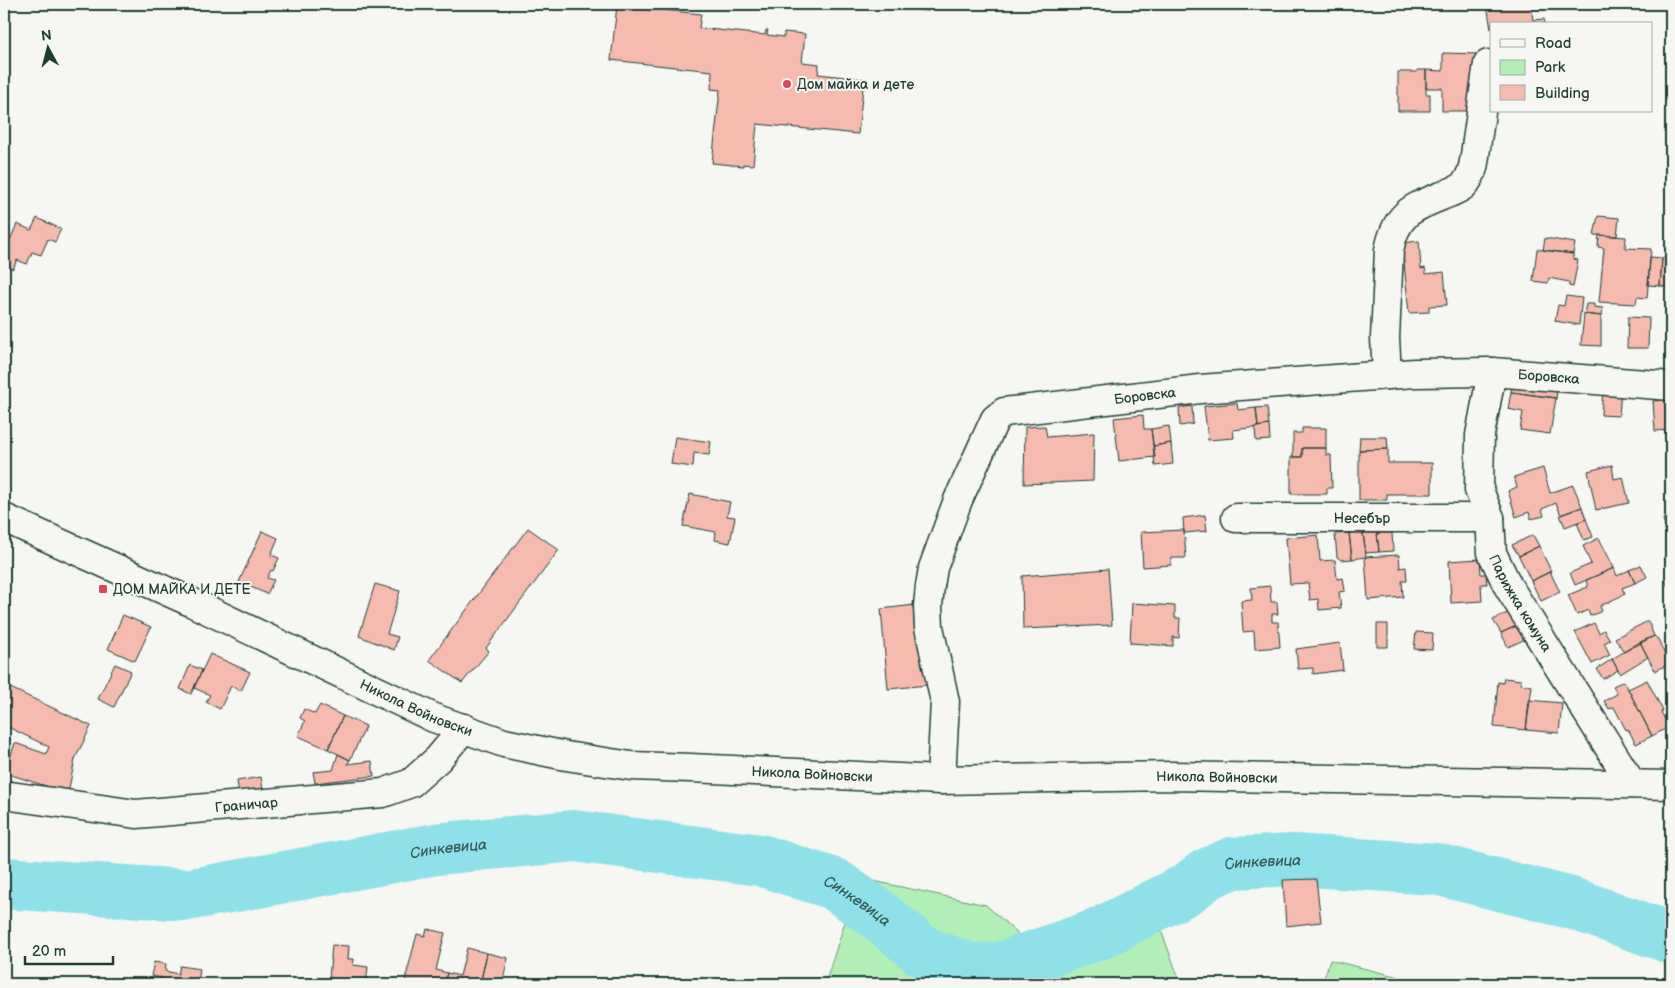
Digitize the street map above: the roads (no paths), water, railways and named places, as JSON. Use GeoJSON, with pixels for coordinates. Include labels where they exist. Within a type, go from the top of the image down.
{"type":"FeatureCollection","features":[{"type":"Feature","properties":{"kind":"street"},"geometry":{"type":"LineString","coordinates":[[1387,375],[1385,338],[1389,250],[1392,236],[1397,224],[1405,214],[1416,207],[1462,187],[1468,180],[1473,164],[1488,64]]}},
{"type":"Feature","properties":{"kind":"street","name":"Боровска"},"geometry":{"type":"LineString","coordinates":[[942,780],[946,702],[929,627],[928,606],[933,568],[958,500],[980,451],[996,419],[1004,412],[1200,389],[1387,375],[1492,372],[1671,386]]}},
{"type":"Feature","properties":{"kind":"street","name":"Парижка комуна"},"geometry":{"type":"LineString","coordinates":[[1492,372],[1480,435],[1479,462],[1479,490],[1490,518],[1492,553],[1508,586],[1632,784]]}},
{"type":"Feature","properties":{"kind":"street","name":"Никола Войновски"},"geometry":{"type":"LineString","coordinates":[[4,518],[191,602],[434,718],[504,743],[566,756],[631,766],[942,780],[1172,776],[1671,785]]}},
{"type":"Feature","properties":{"kind":"street","name":"Несебър"},"geometry":{"type":"LineString","coordinates":[[1236,518],[1490,518]]}},
{"type":"Feature","properties":{"kind":"street","name":"Граничар"},"geometry":{"type":"LineString","coordinates":[[4,795],[136,814],[383,793],[411,783],[438,759],[464,728]]}},
{"type":"Feature","properties":{"kind":"waterway","name":"Синкевица"},"geometry":{"type":"LineString","coordinates":[[4,883],[187,895],[436,849],[574,836],[760,860],[834,884],[876,913],[924,952],[970,969],[1000,968],[1099,934],[1187,889],[1207,874],[1232,863],[1294,860],[1436,869],[1571,903],[1671,938]]}},
{"type":"Feature","properties":{"kind":"place","name":"Дом майка и дете"},"geometry":{"type":"Point","coordinates":[787,84]}},
{"type":"Feature","properties":{"kind":"place","name":"ДОМ МАЙКА И ДЕТЕ"},"geometry":{"type":"Point","coordinates":[103,589]}}]}
